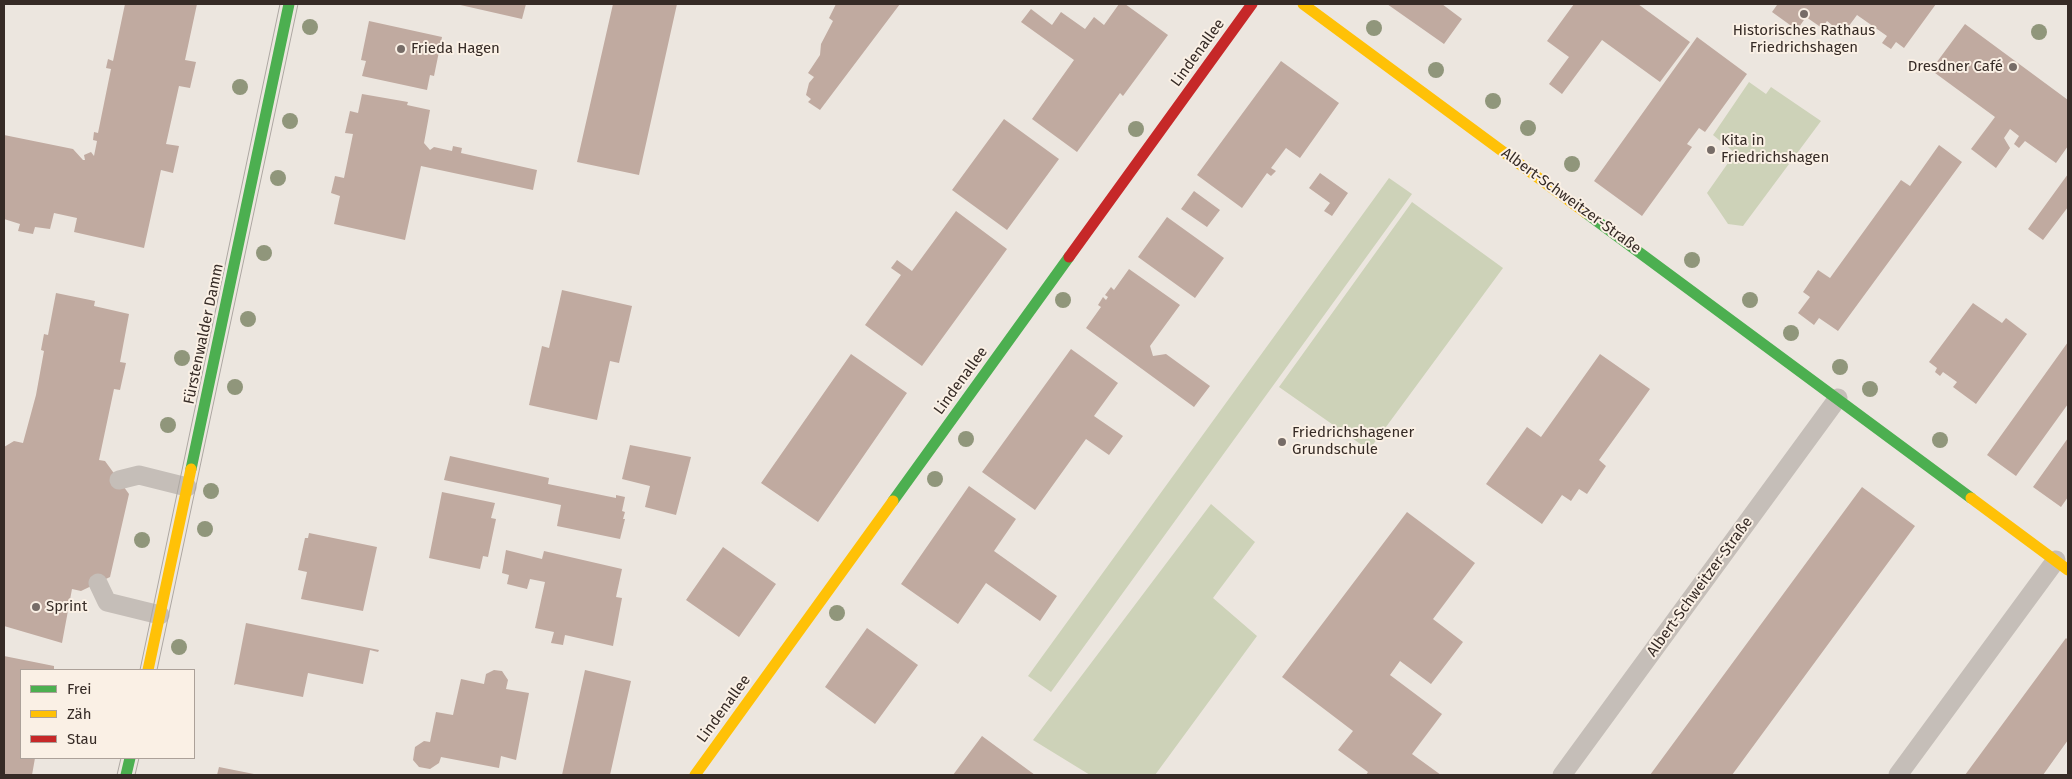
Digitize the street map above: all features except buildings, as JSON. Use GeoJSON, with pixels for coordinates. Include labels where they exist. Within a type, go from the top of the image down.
{"type":"FeatureCollection","features":[{"type":"Feature","properties":{"kind":"street","name":"Fürstenwalder Damm"},"geometry":{"type":"LineString","coordinates":[[148,669],[289,4]]}},
{"type":"Feature","properties":{"kind":"street","name":"Lindenallee"},"geometry":{"type":"LineString","coordinates":[[695,775],[1252,4]]}},
{"type":"Feature","properties":{"kind":"street","name":"Albert-Schweitzer-Straße"},"geometry":{"type":"LineString","coordinates":[[1303,4],[2062,565]]}},
{"type":"Feature","properties":{"kind":"street"},"geometry":{"type":"LineString","coordinates":[[126,775],[130,759]]}},
{"type":"Feature","properties":{"kind":"lane","name":"Albert-Schweitzer-Straße"},"geometry":{"type":"LineString","coordinates":[[1562,775],[1838,398]]}},
{"type":"Feature","properties":{"kind":"lane"},"geometry":{"type":"LineString","coordinates":[[119,480],[139,475],[187,487]]}},
{"type":"Feature","properties":{"kind":"lane","name":"Albert-Schweitzer-Straße"},"geometry":{"type":"LineString","coordinates":[[1898,775],[2062,565]]}},
{"type":"Feature","properties":{"kind":"lane"},"geometry":{"type":"LineString","coordinates":[[98,583],[107,602],[160,615]]}},
{"type":"Feature","properties":{"kind":"green space"},"geometry":{"type":"Polygon","coordinates":[[[1749,82],[1766,94],[1771,87],[1821,121],[1743,226],[1728,224],[1707,193],[1735,153],[1713,135],[1749,82]]]}},
{"type":"Feature","properties":{"kind":"green space"},"geometry":{"type":"Polygon","coordinates":[[[1389,178],[1412,194],[1051,692],[1028,676],[1389,178]]]}},
{"type":"Feature","properties":{"kind":"green space"},"geometry":{"type":"Polygon","coordinates":[[[1412,202],[1503,268],[1369,450],[1279,387],[1412,202]]]}},
{"type":"Feature","properties":{"kind":"green space"},"geometry":{"type":"Polygon","coordinates":[[[1211,504],[1255,542],[1213,598],[1257,636],[1155,775],[1090,775],[1033,740],[1211,504]]]}},
{"type":"Feature","properties":{"kind":"tram line"},"geometry":{"type":"LineString","coordinates":[[140,669],[280,4]]}},
{"type":"Feature","properties":{"kind":"tram line"},"geometry":{"type":"LineString","coordinates":[[157,669],[298,4]]}},
{"type":"Feature","properties":{"kind":"tram line"},"geometry":{"type":"LineString","coordinates":[[117,775],[121,759]]}},
{"type":"Feature","properties":{"kind":"tram line"},"geometry":{"type":"LineString","coordinates":[[135,775],[139,759]]}},
{"type":"Feature","properties":{"kind":"traffic: fast"},"geometry":{"type":"LineString","coordinates":[[191,469],[289,4]]}},
{"type":"Feature","properties":{"kind":"traffic: fast"},"geometry":{"type":"LineString","coordinates":[[1586,213],[1971,498]]}},
{"type":"Feature","properties":{"kind":"traffic: fast"},"geometry":{"type":"LineString","coordinates":[[893,501],[1069,257]]}},
{"type":"Feature","properties":{"kind":"traffic: fast"},"geometry":{"type":"LineString","coordinates":[[126,775],[130,759]]}},
{"type":"Feature","properties":{"kind":"traffic: slow"},"geometry":{"type":"LineString","coordinates":[[1303,4],[1586,213]]}},
{"type":"Feature","properties":{"kind":"traffic: slow"},"geometry":{"type":"LineString","coordinates":[[148,669],[191,469]]}},
{"type":"Feature","properties":{"kind":"traffic: slow"},"geometry":{"type":"LineString","coordinates":[[1971,498],[2068,570]]}},
{"type":"Feature","properties":{"kind":"traffic: slow"},"geometry":{"type":"LineString","coordinates":[[695,775],[893,501]]}},
{"type":"Feature","properties":{"kind":"traffic: jam"},"geometry":{"type":"LineString","coordinates":[[1069,257],[1252,4]]}},
{"type":"Feature","properties":{"kind":"place","name":"Historisches Rathaus Friedrichshagen"},"geometry":{"type":"Point","coordinates":[1804,14]}},
{"type":"Feature","properties":{"kind":"place","name":"Frieda Hagen"},"geometry":{"type":"Point","coordinates":[401,49]}},
{"type":"Feature","properties":{"kind":"place","name":"Dresdner Café"},"geometry":{"type":"Point","coordinates":[2013,67]}},
{"type":"Feature","properties":{"kind":"place","name":"Kita in Friedrichshagen"},"geometry":{"type":"Point","coordinates":[1711,150]}},
{"type":"Feature","properties":{"kind":"place","name":"Friedrichshagener Grundschule"},"geometry":{"type":"Point","coordinates":[1282,442]}},
{"type":"Feature","properties":{"kind":"place","name":"Sprint"},"geometry":{"type":"Point","coordinates":[36,607]}}]}
